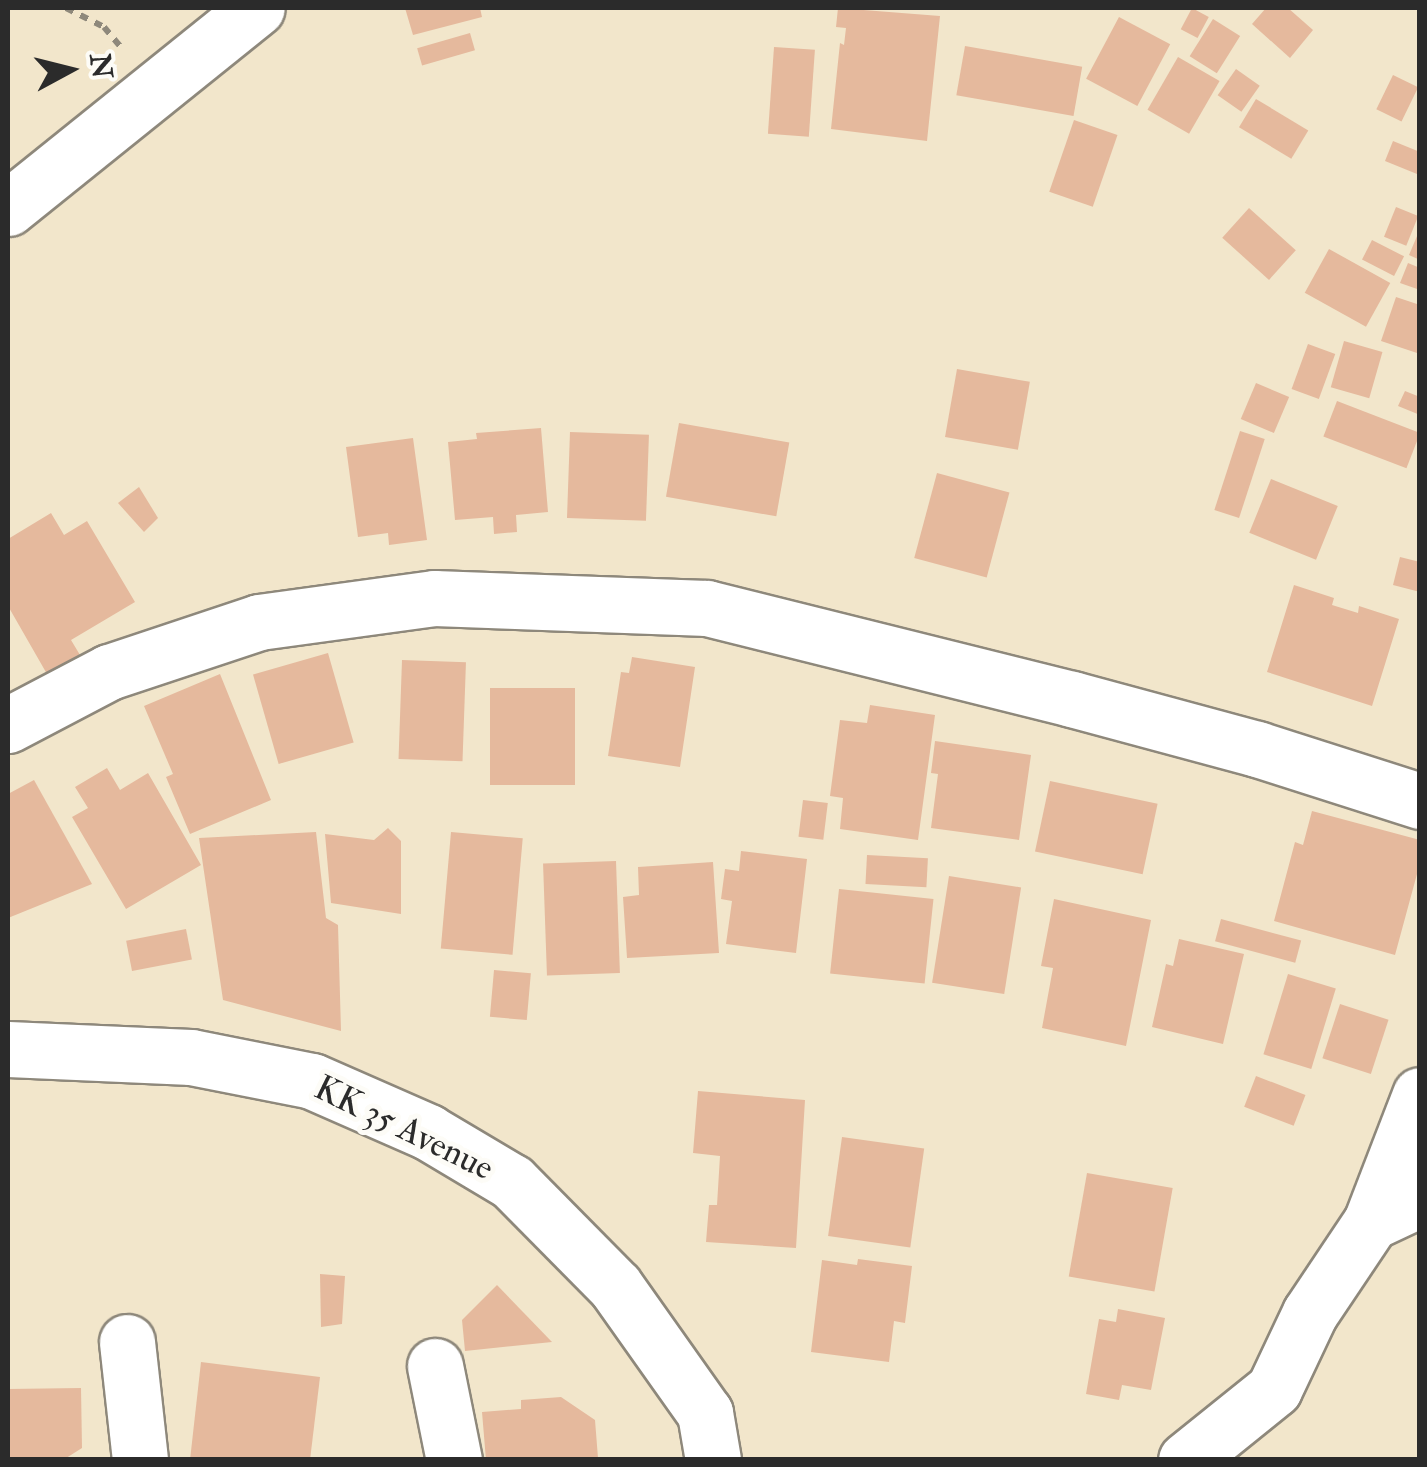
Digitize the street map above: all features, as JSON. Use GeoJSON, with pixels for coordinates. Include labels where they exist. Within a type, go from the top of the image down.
{"type":"FeatureCollection","features":[{"type":"Feature","properties":{"kind":"street"},"geometry":{"type":"LineString","coordinates":[[8,208],[257,8]]}},
{"type":"Feature","properties":{"kind":"street"},"geometry":{"type":"LineString","coordinates":[[8,725],[109,672],[258,622],[434,598],[707,608],[1165,724],[1420,801]]}},
{"type":"Feature","properties":{"kind":"street","name":"KK 35 Avenue"},"geometry":{"type":"LineString","coordinates":[[8,1049],[191,1057],[278,1074],[312,1081],[428,1132],[512,1182],[615,1286],[705,1412],[713,1460]]}},
{"type":"Feature","properties":{"kind":"street"},"geometry":{"type":"LineString","coordinates":[[1186,1460],[1274,1389],[1310,1312],[1396,1210],[1420,1095]]}},
{"type":"Feature","properties":{"kind":"street"},"geometry":{"type":"LineString","coordinates":[[127,1342],[140,1460]]}},
{"type":"Feature","properties":{"kind":"street"},"geometry":{"type":"LineString","coordinates":[[435,1366],[454,1460]]}},
{"type":"Feature","properties":{"kind":"path"},"geometry":{"type":"LineString","coordinates":[[66,8],[104,27],[155,89]]}},
{"type":"Feature","properties":{"kind":"building"},"geometry":{"type":"Polygon","coordinates":[[[405,8],[480,8],[482,17],[413,35],[405,8]]]}},
{"type":"Feature","properties":{"kind":"building"},"geometry":{"type":"Polygon","coordinates":[[[838,8],[940,16],[927,141],[831,129],[840,43],[844,45],[846,28],[836,27],[838,8]]]}},
{"type":"Feature","properties":{"kind":"building"},"geometry":{"type":"Polygon","coordinates":[[[1192,8],[1209,17],[1198,38],[1181,29],[1192,8]]]}},
{"type":"Feature","properties":{"kind":"building"},"geometry":{"type":"Polygon","coordinates":[[[1266,8],[1288,8],[1313,30],[1290,58],[1252,24],[1266,8]]]}},
{"type":"Feature","properties":{"kind":"building"},"geometry":{"type":"Polygon","coordinates":[[[1119,17],[1170,44],[1137,106],[1086,79],[1119,17]]]}},
{"type":"Feature","properties":{"kind":"building"},"geometry":{"type":"Polygon","coordinates":[[[1213,19],[1240,36],[1217,73],[1190,56],[1213,19]]]}},
{"type":"Feature","properties":{"kind":"building"},"geometry":{"type":"Polygon","coordinates":[[[470,33],[475,50],[422,65],[417,48],[470,33]]]}},
{"type":"Feature","properties":{"kind":"building"},"geometry":{"type":"Polygon","coordinates":[[[965,46],[1082,67],[1074,116],[956,95],[965,46]]]}},
{"type":"Feature","properties":{"kind":"building"},"geometry":{"type":"Polygon","coordinates":[[[774,47],[815,50],[809,137],[768,134],[774,47]]]}},
{"type":"Feature","properties":{"kind":"building"},"geometry":{"type":"Polygon","coordinates":[[[1178,57],[1220,81],[1189,134],[1148,110],[1178,57]]]}},
{"type":"Feature","properties":{"kind":"building"},"geometry":{"type":"Polygon","coordinates":[[[1236,69],[1260,86],[1241,112],[1218,95],[1236,69]]]}},
{"type":"Feature","properties":{"kind":"building"},"geometry":{"type":"Polygon","coordinates":[[[1393,75],[1418,87],[1402,121],[1376,109],[1393,75]]]}},
{"type":"Feature","properties":{"kind":"building"},"geometry":{"type":"Polygon","coordinates":[[[1256,99],[1308,130],[1291,159],[1239,127],[1256,99]]]}},
{"type":"Feature","properties":{"kind":"building"},"geometry":{"type":"Polygon","coordinates":[[[1074,120],[1117,135],[1093,207],[1049,192],[1074,120]]]}},
{"type":"Feature","properties":{"kind":"building"},"geometry":{"type":"Polygon","coordinates":[[[1393,141],[1420,152],[1417,174],[1385,161],[1393,141]]]}},
{"type":"Feature","properties":{"kind":"building"},"geometry":{"type":"Polygon","coordinates":[[[1396,207],[1418,216],[1406,246],[1384,237],[1396,207]]]}},
{"type":"Feature","properties":{"kind":"building"},"geometry":{"type":"Polygon","coordinates":[[[1249,208],[1296,250],[1269,280],[1222,238],[1249,208]]]}},
{"type":"Feature","properties":{"kind":"building"},"geometry":{"type":"Polygon","coordinates":[[[1420,229],[1420,260],[1409,255],[1420,229]]]}},
{"type":"Feature","properties":{"kind":"building"},"geometry":{"type":"Polygon","coordinates":[[[1372,240],[1404,256],[1394,276],[1362,260],[1372,240]]]}},
{"type":"Feature","properties":{"kind":"building"},"geometry":{"type":"Polygon","coordinates":[[[1329,249],[1390,283],[1366,327],[1305,293],[1329,249]]]}},
{"type":"Feature","properties":{"kind":"building"},"geometry":{"type":"Polygon","coordinates":[[[1408,263],[1420,268],[1420,290],[1400,283],[1408,263]]]}},
{"type":"Feature","properties":{"kind":"building"},"geometry":{"type":"Polygon","coordinates":[[[1396,297],[1420,305],[1420,354],[1381,341],[1396,297]]]}},
{"type":"Feature","properties":{"kind":"building"},"geometry":{"type":"Polygon","coordinates":[[[1344,341],[1382,352],[1369,398],[1331,387],[1344,341]]]}},
{"type":"Feature","properties":{"kind":"building"},"geometry":{"type":"Polygon","coordinates":[[[1308,344],[1335,354],[1319,399],[1292,389],[1308,344]]]}},
{"type":"Feature","properties":{"kind":"building"},"geometry":{"type":"Polygon","coordinates":[[[957,369],[1030,382],[1018,450],[945,437],[957,369]]]}},
{"type":"Feature","properties":{"kind":"building"},"geometry":{"type":"Polygon","coordinates":[[[1256,383],[1289,397],[1274,433],[1241,419],[1256,383]]]}},
{"type":"Feature","properties":{"kind":"building"},"geometry":{"type":"Polygon","coordinates":[[[1405,391],[1420,397],[1420,415],[1398,406],[1405,391]]]}},
{"type":"Feature","properties":{"kind":"building"},"geometry":{"type":"Polygon","coordinates":[[[1337,401],[1420,433],[1406,468],[1323,436],[1337,401]]]}},
{"type":"Feature","properties":{"kind":"building"},"geometry":{"type":"Polygon","coordinates":[[[679,423],[789,442],[776,516],[666,497],[679,423]]]}},
{"type":"Feature","properties":{"kind":"building"},"geometry":{"type":"Polygon","coordinates":[[[541,428],[548,512],[516,515],[517,532],[494,534],[493,517],[455,520],[448,442],[477,439],[476,433],[541,428]]]}},
{"type":"Feature","properties":{"kind":"building"},"geometry":{"type":"Polygon","coordinates":[[[1240,431],[1265,439],[1239,518],[1214,510],[1240,431]]]}},
{"type":"Feature","properties":{"kind":"building"},"geometry":{"type":"Polygon","coordinates":[[[570,432],[649,435],[646,521],[567,518],[570,432]]]}},
{"type":"Feature","properties":{"kind":"building"},"geometry":{"type":"Polygon","coordinates":[[[413,438],[427,540],[389,545],[388,533],[358,537],[346,447],[413,438]]]}},
{"type":"Feature","properties":{"kind":"building"},"geometry":{"type":"Polygon","coordinates":[[[937,473],[1009,492],[987,577],[914,558],[937,473]]]}},
{"type":"Feature","properties":{"kind":"building"},"geometry":{"type":"Polygon","coordinates":[[[1271,479],[1338,506],[1316,560],[1249,533],[1271,479]]]}},
{"type":"Feature","properties":{"kind":"building"},"geometry":{"type":"Polygon","coordinates":[[[139,487],[158,518],[144,532],[118,503],[139,487]]]}},
{"type":"Feature","properties":{"kind":"building"},"geometry":{"type":"Polygon","coordinates":[[[51,513],[64,535],[87,521],[135,602],[71,640],[80,655],[47,674],[8,606],[8,539],[51,513]]]}},
{"type":"Feature","properties":{"kind":"building"},"geometry":{"type":"Polygon","coordinates":[[[1400,557],[1420,562],[1420,592],[1393,585],[1400,557]]]}},
{"type":"Feature","properties":{"kind":"building"},"geometry":{"type":"Polygon","coordinates":[[[1294,585],[1334,598],[1332,605],[1358,613],[1359,606],[1399,619],[1372,706],[1267,672],[1294,585]]]}},
{"type":"Feature","properties":{"kind":"building"},"geometry":{"type":"Polygon","coordinates":[[[328,653],[354,742],[279,764],[253,674],[328,653]]]}},
{"type":"Feature","properties":{"kind":"building"},"geometry":{"type":"Polygon","coordinates":[[[632,657],[695,667],[680,767],[608,756],[621,672],[629,673],[632,657]]]}},
{"type":"Feature","properties":{"kind":"building"},"geometry":{"type":"Polygon","coordinates":[[[402,660],[466,662],[463,761],[399,759],[402,660]]]}},
{"type":"Feature","properties":{"kind":"building"},"geometry":{"type":"Polygon","coordinates":[[[220,674],[271,800],[190,834],[166,777],[173,774],[144,706],[220,674]]]}},
{"type":"Feature","properties":{"kind":"building"},"geometry":{"type":"Polygon","coordinates":[[[490,688],[575,688],[575,785],[490,785],[490,688]]]}},
{"type":"Feature","properties":{"kind":"building"},"geometry":{"type":"Polygon","coordinates":[[[870,705],[935,715],[918,840],[840,829],[843,798],[830,796],[840,720],[867,723],[870,705]]]}},
{"type":"Feature","properties":{"kind":"building"},"geometry":{"type":"Polygon","coordinates":[[[935,741],[1031,755],[1019,840],[931,828],[938,774],[931,773],[935,741]]]}},
{"type":"Feature","properties":{"kind":"building"},"geometry":{"type":"Polygon","coordinates":[[[107,768],[120,790],[148,773],[201,865],[126,909],[72,817],[88,808],[75,787],[107,768]]]}},
{"type":"Feature","properties":{"kind":"building"},"geometry":{"type":"Polygon","coordinates":[[[34,780],[92,884],[8,918],[8,794],[34,780]]]}},
{"type":"Feature","properties":{"kind":"building"},"geometry":{"type":"Polygon","coordinates":[[[1050,781],[1158,804],[1143,874],[1035,851],[1050,781]]]}},
{"type":"Feature","properties":{"kind":"building"},"geometry":{"type":"Polygon","coordinates":[[[803,800],[828,803],[823,840],[798,837],[803,800]]]}},
{"type":"Feature","properties":{"kind":"building"},"geometry":{"type":"Polygon","coordinates":[[[1312,811],[1420,840],[1420,863],[1395,955],[1274,921],[1295,842],[1303,845],[1312,811]]]}},
{"type":"Feature","properties":{"kind":"building"},"geometry":{"type":"Polygon","coordinates":[[[388,828],[401,841],[401,914],[331,903],[325,834],[374,840],[388,828]]]}},
{"type":"Feature","properties":{"kind":"building"},"geometry":{"type":"Polygon","coordinates":[[[316,832],[326,918],[338,925],[341,1031],[223,1000],[199,838],[316,832]]]}},
{"type":"Feature","properties":{"kind":"building"},"geometry":{"type":"Polygon","coordinates":[[[451,832],[523,838],[513,955],[441,949],[451,832]]]}},
{"type":"Feature","properties":{"kind":"building"},"geometry":{"type":"Polygon","coordinates":[[[741,851],[807,859],[796,953],[726,944],[732,901],[721,899],[725,869],[739,871],[741,851]]]}},
{"type":"Feature","properties":{"kind":"building"},"geometry":{"type":"Polygon","coordinates":[[[867,855],[928,858],[926,887],[865,884],[867,855]]]}},
{"type":"Feature","properties":{"kind":"building"},"geometry":{"type":"Polygon","coordinates":[[[616,861],[620,973],[547,975],[543,864],[616,861]]]}},
{"type":"Feature","properties":{"kind":"building"},"geometry":{"type":"Polygon","coordinates":[[[713,862],[719,953],[627,958],[623,897],[639,895],[638,867],[713,862]]]}},
{"type":"Feature","properties":{"kind":"building"},"geometry":{"type":"Polygon","coordinates":[[[949,876],[1021,887],[1004,994],[932,983],[949,876]]]}},
{"type":"Feature","properties":{"kind":"building"},"geometry":{"type":"Polygon","coordinates":[[[839,889],[933,899],[925,983],[830,974],[839,889]]]}},
{"type":"Feature","properties":{"kind":"building"},"geometry":{"type":"Polygon","coordinates":[[[1054,899],[1151,920],[1126,1046],[1042,1028],[1053,968],[1041,966],[1054,899]]]}},
{"type":"Feature","properties":{"kind":"building"},"geometry":{"type":"Polygon","coordinates":[[[1221,919],[1301,940],[1295,963],[1215,941],[1221,919]]]}},
{"type":"Feature","properties":{"kind":"building"},"geometry":{"type":"Polygon","coordinates":[[[186,929],[192,959],[132,971],[126,941],[186,929]]]}},
{"type":"Feature","properties":{"kind":"building"},"geometry":{"type":"Polygon","coordinates":[[[1179,939],[1244,954],[1223,1044],[1152,1027],[1166,964],[1173,966],[1179,939]]]}},
{"type":"Feature","properties":{"kind":"building"},"geometry":{"type":"Polygon","coordinates":[[[494,970],[531,973],[527,1020],[490,1017],[494,970]]]}},
{"type":"Feature","properties":{"kind":"building"},"geometry":{"type":"Polygon","coordinates":[[[1288,974],[1336,989],[1311,1069],[1263,1054],[1288,974]]]}},
{"type":"Feature","properties":{"kind":"building"},"geometry":{"type":"Polygon","coordinates":[[[1340,1004],[1389,1020],[1371,1074],[1322,1058],[1340,1004]]]}},
{"type":"Feature","properties":{"kind":"building"},"geometry":{"type":"Polygon","coordinates":[[[1256,1076],[1305,1095],[1294,1126],[1244,1107],[1256,1076]]]}},
{"type":"Feature","properties":{"kind":"building"},"geometry":{"type":"Polygon","coordinates":[[[698,1091],[805,1100],[796,1248],[706,1242],[709,1205],[717,1205],[720,1156],[693,1153],[698,1091]]]}},
{"type":"Feature","properties":{"kind":"building"},"geometry":{"type":"Polygon","coordinates":[[[842,1137],[924,1149],[910,1248],[828,1236],[842,1137]]]}},
{"type":"Feature","properties":{"kind":"building"},"geometry":{"type":"Polygon","coordinates":[[[1087,1173],[1173,1188],[1154,1292],[1069,1276],[1087,1173]]]}},
{"type":"Feature","properties":{"kind":"building"},"geometry":{"type":"Polygon","coordinates":[[[858,1259],[912,1266],[905,1323],[894,1321],[889,1362],[811,1352],[822,1260],[857,1265],[858,1259]]]}},
{"type":"Feature","properties":{"kind":"building"},"geometry":{"type":"Polygon","coordinates":[[[320,1274],[345,1276],[342,1324],[321,1327],[320,1274]]]}},
{"type":"Feature","properties":{"kind":"building"},"geometry":{"type":"Polygon","coordinates":[[[497,1285],[552,1342],[465,1351],[462,1320],[497,1285]]]}},
{"type":"Feature","properties":{"kind":"building"},"geometry":{"type":"Polygon","coordinates":[[[1118,1309],[1165,1318],[1151,1390],[1122,1385],[1119,1400],[1086,1394],[1099,1319],[1116,1322],[1118,1309]]]}},
{"type":"Feature","properties":{"kind":"building"},"geometry":{"type":"Polygon","coordinates":[[[201,1362],[320,1377],[310,1460],[190,1460],[201,1362]]]}},
{"type":"Feature","properties":{"kind":"building"},"geometry":{"type":"Polygon","coordinates":[[[81,1388],[82,1448],[63,1460],[8,1459],[8,1389],[81,1388]]]}},
{"type":"Feature","properties":{"kind":"building"},"geometry":{"type":"Polygon","coordinates":[[[561,1397],[595,1420],[598,1458],[486,1460],[482,1412],[521,1409],[521,1400],[561,1397]]]}}]}
